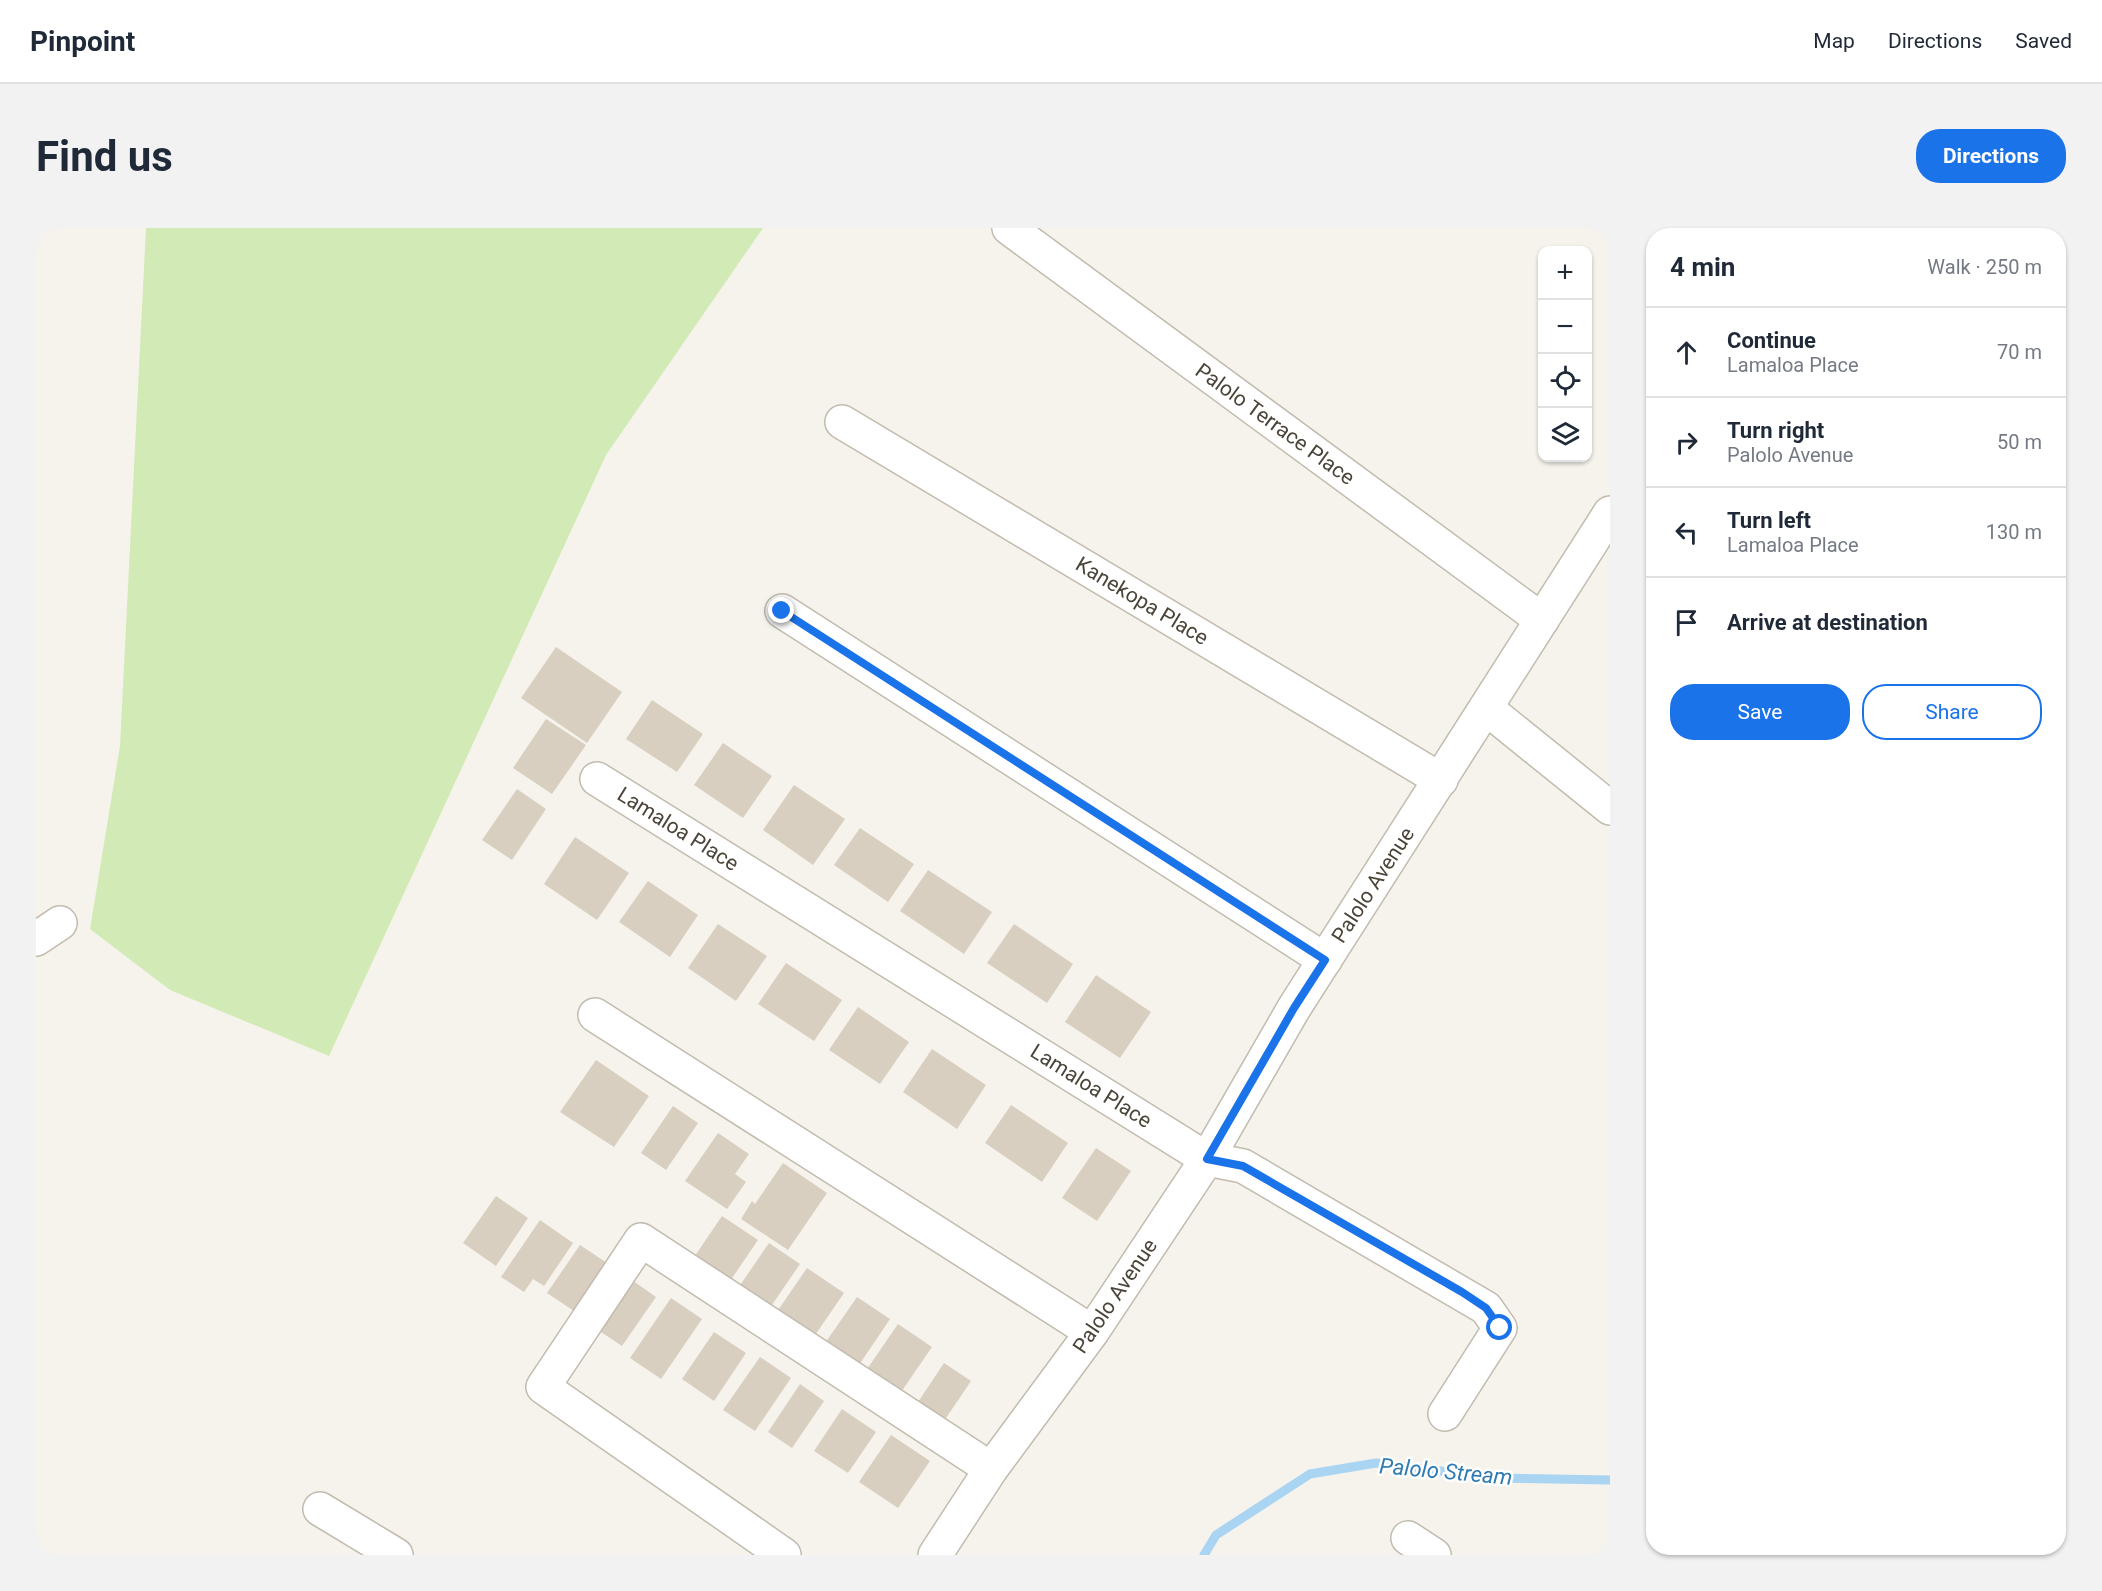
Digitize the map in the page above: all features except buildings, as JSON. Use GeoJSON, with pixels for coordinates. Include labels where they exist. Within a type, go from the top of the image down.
{"type":"FeatureCollection","features":[{"type":"Feature","properties":{"kind":"street","name":"Palolo Terrace Place"},"geometry":{"type":"LineString","coordinates":[[1009,228],[1542,620]]}},
{"type":"Feature","properties":{"kind":"street","name":"Kanekopa Place"},"geometry":{"type":"LineString","coordinates":[[843,422],[1441,780]]}},
{"type":"Feature","properties":{"kind":"street","name":"Palolo Avenue"},"geometry":{"type":"LineString","coordinates":[[935,1555],[991,1469],[1092,1332],[1207,1159],[1294,1008],[1610,513]]}},
{"type":"Feature","properties":{"kind":"street"},"geometry":{"type":"LineString","coordinates":[[782,611],[1325,960]]}},
{"type":"Feature","properties":{"kind":"street"},"geometry":{"type":"LineString","coordinates":[[1486,708],[1610,808]]}},
{"type":"Feature","properties":{"kind":"street","name":"Lamaloa Place"},"geometry":{"type":"LineString","coordinates":[[597,779],[1207,1159],[1243,1166],[1486,1308],[1500,1328],[1445,1414]]}},
{"type":"Feature","properties":{"kind":"street"},"geometry":{"type":"LineString","coordinates":[[594,1016],[1092,1332]]}},
{"type":"Feature","properties":{"kind":"street"},"geometry":{"type":"LineString","coordinates":[[784,1555],[543,1387],[641,1240],[991,1469]]}},
{"type":"Feature","properties":{"kind":"street"},"geometry":{"type":"LineString","coordinates":[[320,1509],[396,1555]]}},
{"type":"Feature","properties":{"kind":"green space"},"geometry":{"type":"Polygon","coordinates":[[[146,228],[763,228],[606,455],[329,1056],[170,990],[90,929],[120,746],[146,228]]]}},
{"type":"Feature","properties":{"kind":"waterway","name":"Palolo Stream"},"geometry":{"type":"LineString","coordinates":[[1204,1555],[1216,1535],[1310,1474],[1376,1463],[1497,1478],[1610,1480]]}},
{"type":"Feature","properties":{"kind":"route"},"geometry":{"type":"LineString","coordinates":[[782,611],[1325,960],[1294,1008],[1207,1159],[1243,1166],[1462,1292],[1486,1308],[1500,1328]]}}]}
